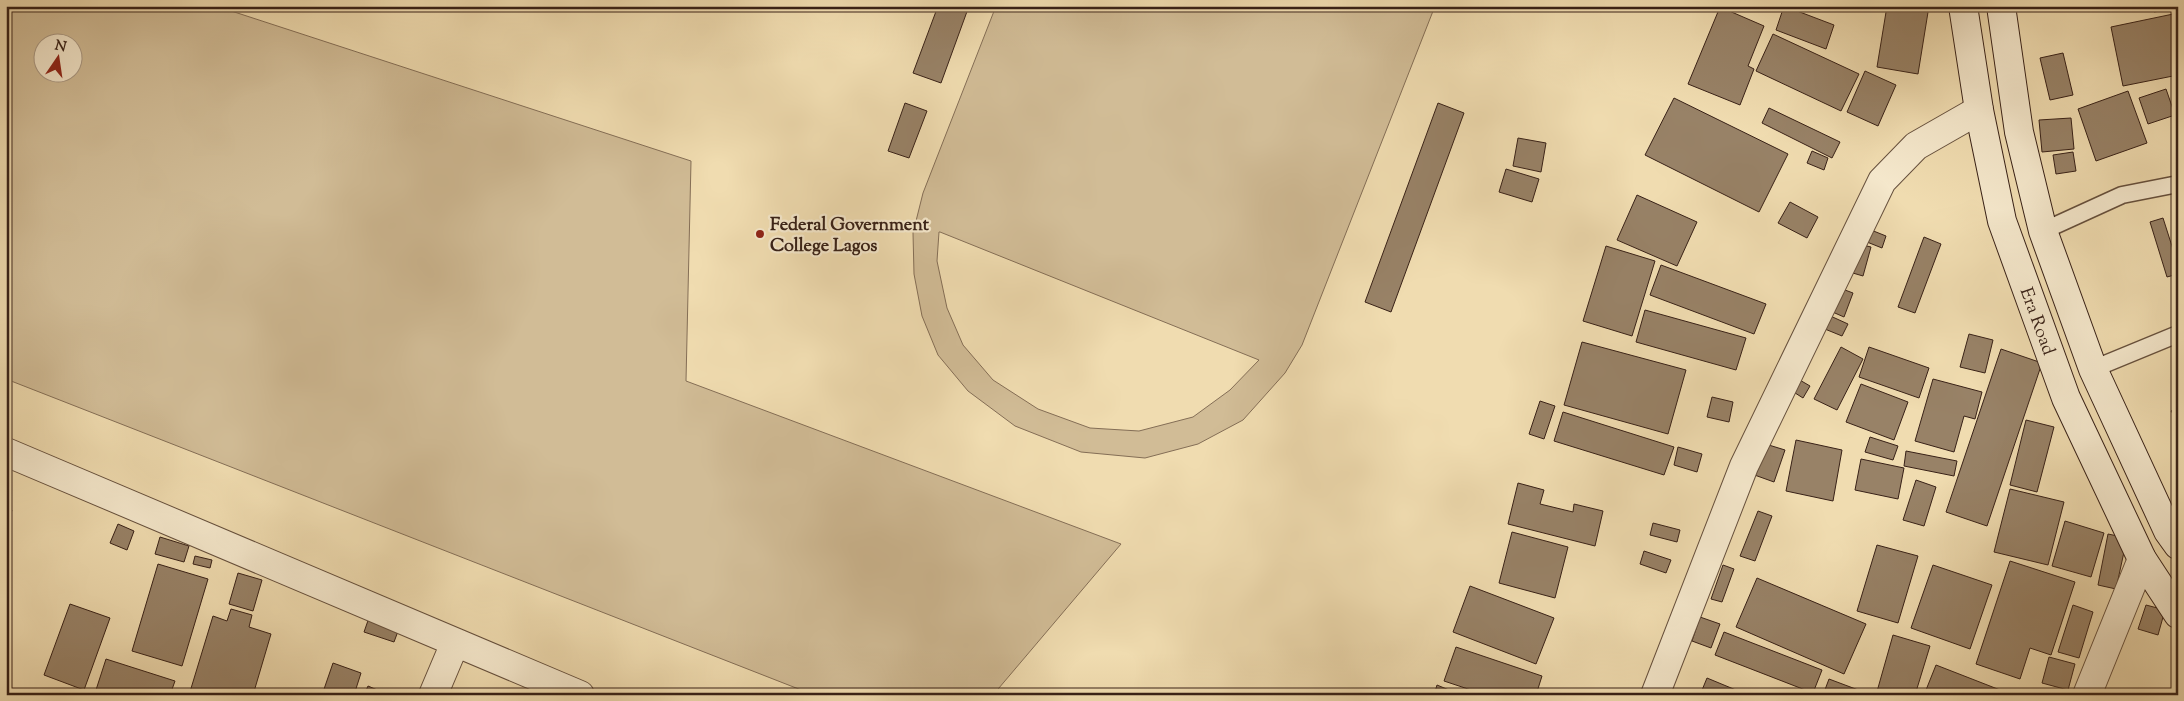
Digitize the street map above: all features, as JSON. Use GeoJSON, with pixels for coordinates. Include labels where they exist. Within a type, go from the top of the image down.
{"type":"FeatureCollection","features":[{"type":"Feature","properties":{"kind":"street","name":"Era Road"},"geometry":{"type":"LineString","coordinates":[[1963,6],[1979,110],[2002,221],[2066,398],[2142,559],[2178,614]]}},
{"type":"Feature","properties":{"kind":"street"},"geometry":{"type":"LineString","coordinates":[[2001,6],[2020,132],[2043,231],[2093,369],[2168,531],[2178,545]]}},
{"type":"Feature","properties":{"kind":"street"},"geometry":{"type":"LineString","coordinates":[[1655,695],[1744,466],[1882,181],[1916,146],[1979,110]]}},
{"type":"Feature","properties":{"kind":"street"},"geometry":{"type":"LineString","coordinates":[[6,452],[580,695]]}},
{"type":"Feature","properties":{"kind":"street"},"geometry":{"type":"LineString","coordinates":[[2087,695],[2142,559]]}},
{"type":"Feature","properties":{"kind":"street"},"geometry":{"type":"LineString","coordinates":[[432,695],[456,643]]}},
{"type":"Feature","properties":{"kind":"lane"},"geometry":{"type":"LineString","coordinates":[[2043,231],[2122,195],[2178,184]]}},
{"type":"Feature","properties":{"kind":"lane"},"geometry":{"type":"LineString","coordinates":[[2093,369],[2178,334]]}},
{"type":"Feature","properties":{"kind":"shaded area"},"geometry":{"type":"Polygon","coordinates":[[[6,6],[216,6],[691,161],[686,381],[1121,544],[993,695],[814,695],[6,379],[6,6]]]}},
{"type":"Feature","properties":{"kind":"shaded area"},"geometry":{"type":"Polygon","coordinates":[[[996,6],[1435,6],[1302,345],[1285,373],[1243,420],[1198,444],[1145,458],[1081,452],[1015,426],[968,391],[938,355],[922,316],[914,274],[913,233],[923,193],[996,6]],[[939,232],[937,261],[947,308],[963,345],[993,380],[1038,409],[1090,428],[1139,431],[1193,417],[1230,390],[1259,360],[939,232]]]}},
{"type":"Feature","properties":{"kind":"building"},"geometry":{"type":"Polygon","coordinates":[[[938,6],[969,6],[941,83],[913,73],[938,6]]]}},
{"type":"Feature","properties":{"kind":"building"},"geometry":{"type":"Polygon","coordinates":[[[1784,6],[1834,25],[1826,49],[1776,30],[1784,6]]]}},
{"type":"Feature","properties":{"kind":"building"},"geometry":{"type":"Polygon","coordinates":[[[1887,6],[1929,6],[1918,74],[1877,67],[1887,6]]]}},
{"type":"Feature","properties":{"kind":"building"},"geometry":{"type":"Polygon","coordinates":[[[2153,6],[2178,6],[2178,8],[2154,12],[2153,6]]]}},
{"type":"Feature","properties":{"kind":"building"},"geometry":{"type":"Polygon","coordinates":[[[1720,7],[1764,26],[1748,66],[1754,69],[1740,105],[1688,84],[1720,7]]]}},
{"type":"Feature","properties":{"kind":"building"},"geometry":{"type":"Polygon","coordinates":[[[2178,13],[2178,75],[2123,86],[2111,27],[2178,13]]]}},
{"type":"Feature","properties":{"kind":"building"},"geometry":{"type":"Polygon","coordinates":[[[1773,34],[1859,74],[1841,111],[1756,71],[1773,34]]]}},
{"type":"Feature","properties":{"kind":"building"},"geometry":{"type":"Polygon","coordinates":[[[2063,53],[2073,95],[2050,100],[2040,58],[2063,53]]]}},
{"type":"Feature","properties":{"kind":"building"},"geometry":{"type":"Polygon","coordinates":[[[1865,71],[1896,85],[1878,126],[1847,112],[1865,71]]]}},
{"type":"Feature","properties":{"kind":"building"},"geometry":{"type":"Polygon","coordinates":[[[2166,89],[2175,115],[2148,124],[2139,98],[2166,89]]]}},
{"type":"Feature","properties":{"kind":"building"},"geometry":{"type":"Polygon","coordinates":[[[2128,91],[2147,143],[2096,161],[2078,109],[2128,91]]]}},
{"type":"Feature","properties":{"kind":"building"},"geometry":{"type":"Polygon","coordinates":[[[1674,98],[1788,154],[1759,212],[1645,155],[1674,98]]]}},
{"type":"Feature","properties":{"kind":"building"},"geometry":{"type":"Polygon","coordinates":[[[905,103],[927,111],[909,158],[888,151],[905,103]]]}},
{"type":"Feature","properties":{"kind":"building"},"geometry":{"type":"Polygon","coordinates":[[[1438,103],[1464,113],[1391,312],[1365,302],[1438,103]]]}},
{"type":"Feature","properties":{"kind":"building"},"geometry":{"type":"Polygon","coordinates":[[[1769,108],[1840,142],[1832,158],[1762,123],[1769,108]]]}},
{"type":"Feature","properties":{"kind":"building"},"geometry":{"type":"Polygon","coordinates":[[[2071,118],[2074,149],[2042,152],[2039,120],[2071,118]]]}},
{"type":"Feature","properties":{"kind":"building"},"geometry":{"type":"Polygon","coordinates":[[[1518,138],[1546,143],[1541,172],[1513,166],[1518,138]]]}},
{"type":"Feature","properties":{"kind":"building"},"geometry":{"type":"Polygon","coordinates":[[[1812,151],[1828,158],[1824,170],[1807,163],[1812,151]]]}},
{"type":"Feature","properties":{"kind":"building"},"geometry":{"type":"Polygon","coordinates":[[[2073,152],[2076,171],[2056,174],[2053,155],[2073,152]]]}},
{"type":"Feature","properties":{"kind":"building"},"geometry":{"type":"Polygon","coordinates":[[[1506,169],[1539,179],[1532,202],[1499,192],[1506,169]]]}},
{"type":"Feature","properties":{"kind":"building"},"geometry":{"type":"Polygon","coordinates":[[[1637,195],[1697,222],[1677,266],[1617,240],[1637,195]]]}},
{"type":"Feature","properties":{"kind":"building"},"geometry":{"type":"Polygon","coordinates":[[[1790,202],[1818,217],[1807,238],[1778,223],[1790,202]]]}},
{"type":"Feature","properties":{"kind":"building"},"geometry":{"type":"Polygon","coordinates":[[[2163,218],[2178,265],[2178,274],[2167,277],[2150,222],[2163,218]]]}},
{"type":"Feature","properties":{"kind":"building"},"geometry":{"type":"Polygon","coordinates":[[[1871,230],[1886,236],[1882,248],[1867,242],[1871,230]]]}},
{"type":"Feature","properties":{"kind":"building"},"geometry":{"type":"Polygon","coordinates":[[[1924,237],[1941,244],[1915,313],[1898,307],[1924,237]]]}},
{"type":"Feature","properties":{"kind":"building"},"geometry":{"type":"Polygon","coordinates":[[[1854,243],[1871,247],[1863,276],[1846,271],[1854,243]]]}},
{"type":"Feature","properties":{"kind":"building"},"geometry":{"type":"Polygon","coordinates":[[[1606,246],[1655,261],[1632,336],[1583,321],[1606,246]]]}},
{"type":"Feature","properties":{"kind":"building"},"geometry":{"type":"Polygon","coordinates":[[[1661,265],[1766,304],[1754,334],[1650,295],[1661,265]]]}},
{"type":"Feature","properties":{"kind":"building"},"geometry":{"type":"Polygon","coordinates":[[[1837,287],[1853,293],[1844,317],[1828,310],[1837,287]]]}},
{"type":"Feature","properties":{"kind":"building"},"geometry":{"type":"Polygon","coordinates":[[[1645,310],[1746,338],[1736,370],[1636,342],[1645,310]]]}},
{"type":"Feature","properties":{"kind":"building"},"geometry":{"type":"Polygon","coordinates":[[[1826,314],[1848,324],[1842,336],[1820,327],[1826,314]]]}},
{"type":"Feature","properties":{"kind":"building"},"geometry":{"type":"Polygon","coordinates":[[[1969,334],[1993,340],[1985,373],[1960,367],[1969,334]]]}},
{"type":"Feature","properties":{"kind":"building"},"geometry":{"type":"Polygon","coordinates":[[[1582,342],[1686,370],[1668,434],[1564,405],[1582,342]]]}},
{"type":"Feature","properties":{"kind":"building"},"geometry":{"type":"Polygon","coordinates":[[[1841,347],[1863,359],[1837,410],[1814,399],[1841,347]]]}},
{"type":"Feature","properties":{"kind":"building"},"geometry":{"type":"Polygon","coordinates":[[[1869,347],[1929,368],[1919,398],[1859,377],[1869,347]]]}},
{"type":"Feature","properties":{"kind":"building"},"geometry":{"type":"Polygon","coordinates":[[[2001,349],[2042,363],[1987,526],[1946,512],[2001,349]]]}},
{"type":"Feature","properties":{"kind":"building"},"geometry":{"type":"Polygon","coordinates":[[[1798,379],[1810,386],[1803,398],[1792,391],[1798,379]]]}},
{"type":"Feature","properties":{"kind":"building"},"geometry":{"type":"Polygon","coordinates":[[[1933,379],[1982,392],[1975,419],[1964,416],[1954,452],[1915,441],[1933,379]]]}},
{"type":"Feature","properties":{"kind":"building"},"geometry":{"type":"Polygon","coordinates":[[[1861,384],[1908,402],[1894,440],[1846,422],[1861,384]]]}},
{"type":"Feature","properties":{"kind":"building"},"geometry":{"type":"Polygon","coordinates":[[[1712,397],[1733,402],[1729,422],[1707,417],[1712,397]]]}},
{"type":"Feature","properties":{"kind":"building"},"geometry":{"type":"Polygon","coordinates":[[[1540,401],[1555,406],[1544,439],[1529,434],[1540,401]]]}},
{"type":"Feature","properties":{"kind":"building"},"geometry":{"type":"Polygon","coordinates":[[[2178,406],[2178,421],[2171,411],[2178,406]]]}},
{"type":"Feature","properties":{"kind":"building"},"geometry":{"type":"Polygon","coordinates":[[[1563,412],[1674,447],[1664,475],[1554,441],[1563,412]]]}},
{"type":"Feature","properties":{"kind":"building"},"geometry":{"type":"Polygon","coordinates":[[[2026,420],[2054,427],[2037,492],[2010,485],[2026,420]]]}},
{"type":"Feature","properties":{"kind":"building"},"geometry":{"type":"Polygon","coordinates":[[[1870,437],[1898,446],[1893,460],[1865,452],[1870,437]]]}},
{"type":"Feature","properties":{"kind":"building"},"geometry":{"type":"Polygon","coordinates":[[[1796,440],[1842,450],[1833,501],[1786,491],[1796,440]]]}},
{"type":"Feature","properties":{"kind":"building"},"geometry":{"type":"Polygon","coordinates":[[[1759,442],[1785,450],[1774,482],[1749,473],[1759,442]]]}},
{"type":"Feature","properties":{"kind":"building"},"geometry":{"type":"Polygon","coordinates":[[[1678,447],[1702,454],[1697,472],[1674,465],[1678,447]]]}},
{"type":"Feature","properties":{"kind":"building"},"geometry":{"type":"Polygon","coordinates":[[[1906,451],[1957,461],[1954,476],[1904,466],[1906,451]]]}},
{"type":"Feature","properties":{"kind":"building"},"geometry":{"type":"Polygon","coordinates":[[[1861,459],[1904,468],[1898,499],[1855,490],[1861,459]]]}},
{"type":"Feature","properties":{"kind":"building"},"geometry":{"type":"Polygon","coordinates":[[[1916,480],[1936,487],[1924,526],[1903,520],[1916,480]]]}},
{"type":"Feature","properties":{"kind":"building"},"geometry":{"type":"Polygon","coordinates":[[[1518,483],[1544,490],[1540,504],[1573,512],[1574,504],[1603,511],[1595,546],[1508,524],[1518,483]]]}},
{"type":"Feature","properties":{"kind":"building"},"geometry":{"type":"Polygon","coordinates":[[[2010,489],[2064,502],[2048,565],[1994,552],[2010,489]]]}},
{"type":"Feature","properties":{"kind":"building"},"geometry":{"type":"Polygon","coordinates":[[[6,509],[12,510],[6,531],[6,509]]]}},
{"type":"Feature","properties":{"kind":"building"},"geometry":{"type":"Polygon","coordinates":[[[1758,511],[1772,516],[1755,561],[1740,556],[1758,511]]]}},
{"type":"Feature","properties":{"kind":"building"},"geometry":{"type":"Polygon","coordinates":[[[2065,521],[2104,533],[2091,577],[2052,566],[2065,521]]]}},
{"type":"Feature","properties":{"kind":"building"},"geometry":{"type":"Polygon","coordinates":[[[1653,523],[1680,530],[1677,542],[1650,535],[1653,523]]]}},
{"type":"Feature","properties":{"kind":"building"},"geometry":{"type":"Polygon","coordinates":[[[118,524],[134,531],[127,550],[110,543],[118,524]]]}},
{"type":"Feature","properties":{"kind":"building"},"geometry":{"type":"Polygon","coordinates":[[[1512,532],[1568,547],[1555,598],[1499,583],[1512,532]]]}},
{"type":"Feature","properties":{"kind":"building"},"geometry":{"type":"Polygon","coordinates":[[[2108,534],[2127,538],[2116,589],[2098,585],[2108,534]]]}},
{"type":"Feature","properties":{"kind":"building"},"geometry":{"type":"Polygon","coordinates":[[[160,537],[189,546],[184,562],[155,554],[160,537]]]}},
{"type":"Feature","properties":{"kind":"building"},"geometry":{"type":"Polygon","coordinates":[[[1877,545],[1918,556],[1898,623],[1857,611],[1877,545]]]}},
{"type":"Feature","properties":{"kind":"building"},"geometry":{"type":"Polygon","coordinates":[[[1644,551],[1671,560],[1666,573],[1640,564],[1644,551]]]}},
{"type":"Feature","properties":{"kind":"building"},"geometry":{"type":"Polygon","coordinates":[[[195,556],[212,560],[210,568],[193,564],[195,556]]]}},
{"type":"Feature","properties":{"kind":"building"},"geometry":{"type":"Polygon","coordinates":[[[2010,561],[2075,582],[2051,655],[2030,648],[2020,679],[1976,664],[2010,561]]]}},
{"type":"Feature","properties":{"kind":"building"},"geometry":{"type":"Polygon","coordinates":[[[158,564],[208,579],[182,666],[132,651],[158,564]]]}},
{"type":"Feature","properties":{"kind":"building"},"geometry":{"type":"Polygon","coordinates":[[[1723,565],[1734,569],[1722,602],[1711,599],[1723,565]]]}},
{"type":"Feature","properties":{"kind":"building"},"geometry":{"type":"Polygon","coordinates":[[[1933,565],[1992,585],[1970,649],[1911,628],[1933,565]]]}},
{"type":"Feature","properties":{"kind":"building"},"geometry":{"type":"Polygon","coordinates":[[[238,573],[262,580],[253,611],[229,604],[238,573]]]}},
{"type":"Feature","properties":{"kind":"building"},"geometry":{"type":"Polygon","coordinates":[[[1757,578],[1866,624],[1844,674],[1736,627],[1757,578]]]}},
{"type":"Feature","properties":{"kind":"building"},"geometry":{"type":"Polygon","coordinates":[[[1470,586],[1554,618],[1536,664],[1453,632],[1470,586]]]}},
{"type":"Feature","properties":{"kind":"building"},"geometry":{"type":"Polygon","coordinates":[[[70,604],[110,618],[84,690],[44,675],[70,604]]]}},
{"type":"Feature","properties":{"kind":"building"},"geometry":{"type":"Polygon","coordinates":[[[2073,605],[2093,612],[2079,658],[2058,652],[2073,605]]]}},
{"type":"Feature","properties":{"kind":"building"},"geometry":{"type":"Polygon","coordinates":[[[2146,605],[2165,610],[2158,635],[2138,629],[2146,605]]]}},
{"type":"Feature","properties":{"kind":"building"},"geometry":{"type":"Polygon","coordinates":[[[231,609],[252,615],[249,627],[271,634],[253,695],[189,695],[213,616],[227,621],[231,609]]]}},
{"type":"Feature","properties":{"kind":"building"},"geometry":{"type":"Polygon","coordinates":[[[371,612],[401,623],[394,642],[364,632],[371,612]]]}},
{"type":"Feature","properties":{"kind":"building"},"geometry":{"type":"Polygon","coordinates":[[[1700,617],[1720,624],[1711,648],[1692,641],[1700,617]]]}},
{"type":"Feature","properties":{"kind":"building"},"geometry":{"type":"Polygon","coordinates":[[[1724,632],[1822,670],[1813,693],[1715,655],[1724,632]]]}},
{"type":"Feature","properties":{"kind":"building"},"geometry":{"type":"Polygon","coordinates":[[[1893,635],[1930,646],[1915,695],[1876,695],[1893,635]]]}},
{"type":"Feature","properties":{"kind":"building"},"geometry":{"type":"Polygon","coordinates":[[[1456,647],[1542,676],[1536,695],[1486,695],[1444,681],[1456,647]]]}},
{"type":"Feature","properties":{"kind":"building"},"geometry":{"type":"Polygon","coordinates":[[[2049,657],[2075,664],[2068,690],[2042,683],[2049,657]]]}},
{"type":"Feature","properties":{"kind":"building"},"geometry":{"type":"Polygon","coordinates":[[[106,659],[175,681],[170,695],[95,693],[106,659]]]}},
{"type":"Feature","properties":{"kind":"building"},"geometry":{"type":"Polygon","coordinates":[[[333,663],[361,673],[354,695],[322,695],[333,663]]]}},
{"type":"Feature","properties":{"kind":"building"},"geometry":{"type":"Polygon","coordinates":[[[1936,665],[2013,695],[1924,695],[1936,665]]]}},
{"type":"Feature","properties":{"kind":"building"},"geometry":{"type":"Polygon","coordinates":[[[1707,678],[1748,695],[1700,695],[1707,678]]]}},
{"type":"Feature","properties":{"kind":"building"},"geometry":{"type":"Polygon","coordinates":[[[1829,679],[1861,691],[1859,695],[1823,695],[1829,679]]]}},
{"type":"Feature","properties":{"kind":"building"},"geometry":{"type":"Polygon","coordinates":[[[1437,685],[1461,695],[1434,695],[1437,685]]]}},
{"type":"Feature","properties":{"kind":"building"},"geometry":{"type":"Polygon","coordinates":[[[368,686],[389,695],[364,695],[368,686]]]}},
{"type":"Feature","properties":{"kind":"place","name":"Federal Government College Lagos"},"geometry":{"type":"Point","coordinates":[760,234]}}]}
